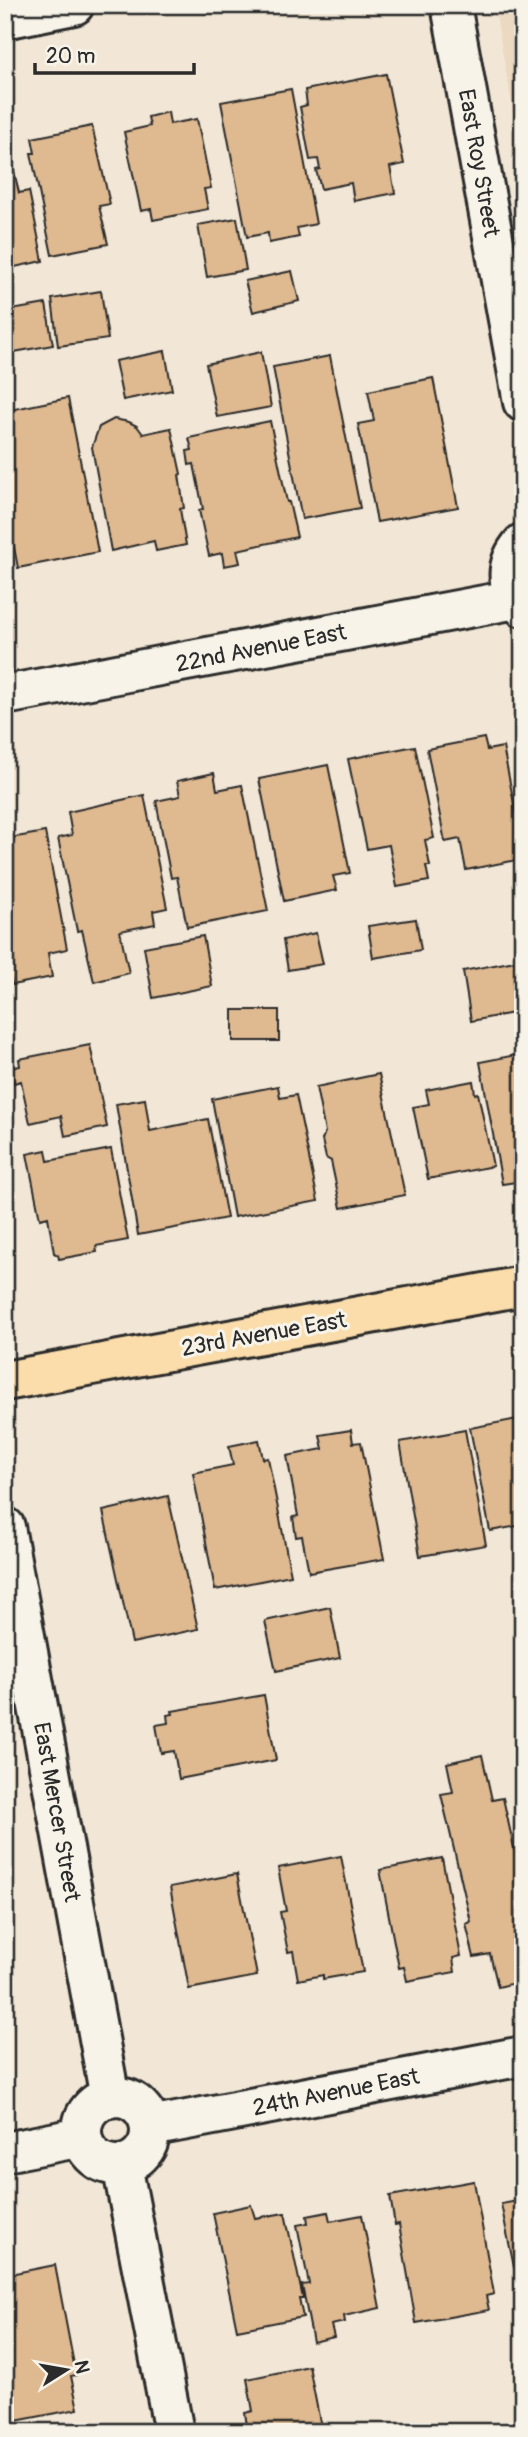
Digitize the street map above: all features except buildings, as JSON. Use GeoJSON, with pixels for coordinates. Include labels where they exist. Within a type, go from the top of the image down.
{"type":"FeatureCollection","features":[{"type":"Feature","properties":{"kind":"main road","name":"23rd Avenue East"},"geometry":{"type":"LineString","coordinates":[[5,1381],[523,1286]]}},
{"type":"Feature","properties":{"kind":"street"},"geometry":{"type":"LineString","coordinates":[[5,19],[74,5]]}},
{"type":"Feature","properties":{"kind":"street","name":"East Roy Street"},"geometry":{"type":"LineString","coordinates":[[451,5],[523,402]]}},
{"type":"Feature","properties":{"kind":"street"},"geometry":{"type":"LineString","coordinates":[[519,603],[509,582],[509,568],[513,555],[523,543]]}},
{"type":"Feature","properties":{"kind":"street","name":"22nd Avenue East"},"geometry":{"type":"LineString","coordinates":[[5,695],[519,603]]}},
{"type":"Feature","properties":{"kind":"street","name":"East Mercer Street"},"geometry":{"type":"LineString","coordinates":[[5,1527],[110,2098]]}},
{"type":"Feature","properties":{"kind":"street","name":"24th Avenue East"},"geometry":{"type":"LineString","coordinates":[[150,2127],[523,2056]]}},
{"type":"Feature","properties":{"kind":"street"},"geometry":{"type":"LineString","coordinates":[[110,2098],[127,2099],[137,2104],[145,2113],[150,2127],[146,2147],[139,2156],[122,2165],[106,2164],[96,2159],[88,2151],[81,2130],[88,2110],[96,2103],[110,2098]]}},
{"type":"Feature","properties":{"kind":"street"},"geometry":{"type":"LineString","coordinates":[[5,2152],[82,2137]]}},
{"type":"Feature","properties":{"kind":"street"},"geometry":{"type":"LineString","coordinates":[[122,2165],[174,2432]]}},
{"type":"Feature","properties":{"kind":"shaded area"},"geometry":{"type":"Polygon","coordinates":[[[494,5],[523,5],[523,165],[494,5]]]}}]}
